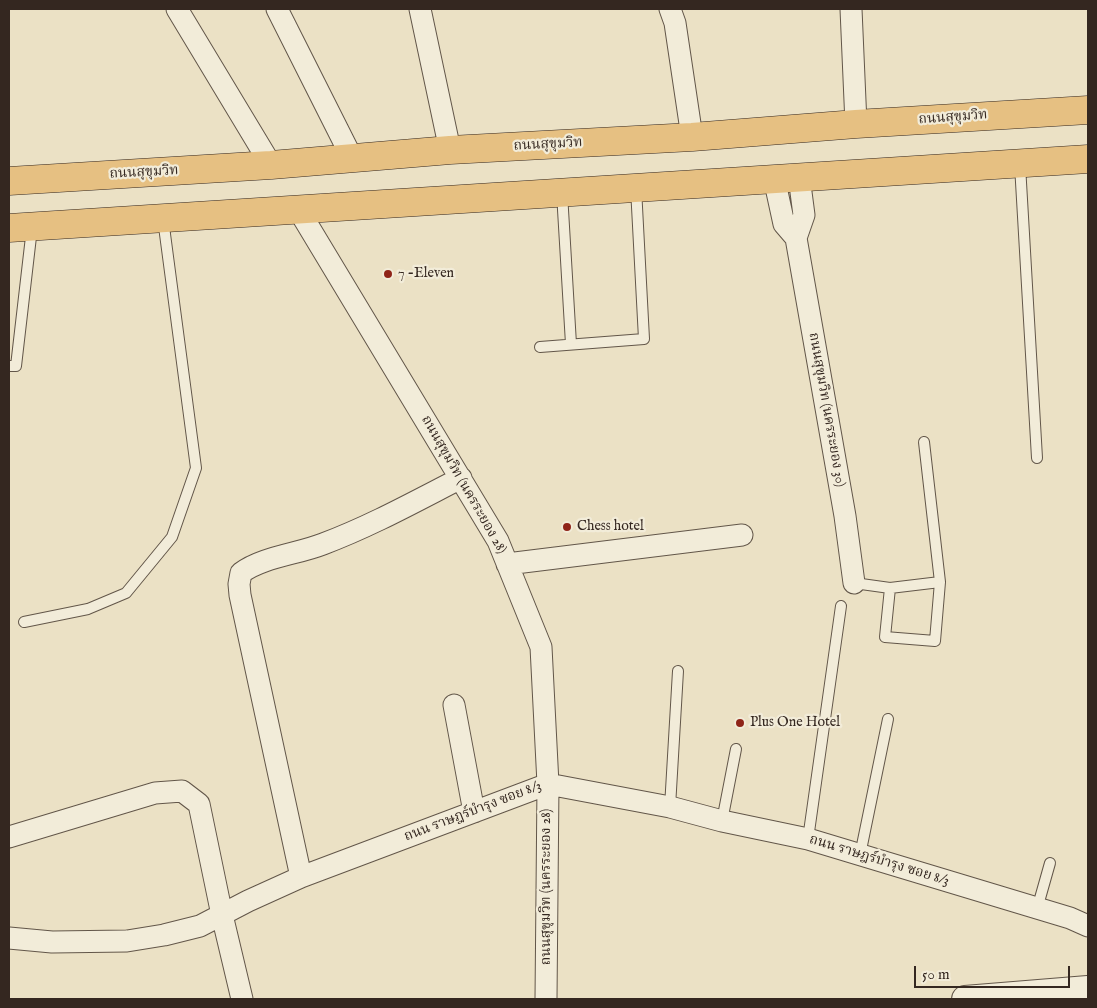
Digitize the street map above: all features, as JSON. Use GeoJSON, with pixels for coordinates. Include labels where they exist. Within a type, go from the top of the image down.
{"type":"FeatureCollection","features":[{"type":"Feature","properties":{"kind":"main road","name":"ถนนสุขุมวิท"},"geometry":{"type":"LineString","coordinates":[[9,181],[271,165],[450,150],[692,137],[856,124],[1088,110]]}},
{"type":"Feature","properties":{"kind":"main road"},"geometry":{"type":"LineString","coordinates":[[21,228],[1088,159]]}},
{"type":"Feature","properties":{"kind":"street"},"geometry":{"type":"LineString","coordinates":[[177,9],[271,165]]}},
{"type":"Feature","properties":{"kind":"street"},"geometry":{"type":"LineString","coordinates":[[277,9],[352,158]]}},
{"type":"Feature","properties":{"kind":"street"},"geometry":{"type":"LineString","coordinates":[[420,9],[450,150]]}},
{"type":"Feature","properties":{"kind":"street"},"geometry":{"type":"LineString","coordinates":[[670,9],[675,23],[692,137]]}},
{"type":"Feature","properties":{"kind":"street"},"geometry":{"type":"LineString","coordinates":[[851,9],[856,124]]}},
{"type":"Feature","properties":{"kind":"street","name":"ถนนสุขุมวิท (นครระยอง 30)"},"geometry":{"type":"LineString","coordinates":[[787,177],[804,215],[796,238],[845,516],[854,583]]}},
{"type":"Feature","properties":{"kind":"street","name":"ถนนสุขุมวิท (นครระยอง 28)"},"geometry":{"type":"LineString","coordinates":[[298,209],[498,541],[541,647],[548,784],[546,999]]}},
{"type":"Feature","properties":{"kind":"street"},"geometry":{"type":"LineString","coordinates":[[301,876],[240,595],[241,573],[258,563],[322,545],[348,534],[461,478]]}},
{"type":"Feature","properties":{"kind":"street"},"geometry":{"type":"LineString","coordinates":[[507,564],[742,535]]}},
{"type":"Feature","properties":{"kind":"street"},"geometry":{"type":"LineString","coordinates":[[454,705],[474,812]]}},
{"type":"Feature","properties":{"kind":"street","name":"ถนน ราษฎร์บำรุง ซอย 8/3"},"geometry":{"type":"LineString","coordinates":[[9,938],[52,942],[127,941],[164,935],[200,926],[301,876],[548,784],[670,807],[722,821],[808,840],[1037,908],[1088,926]]}},
{"type":"Feature","properties":{"kind":"street"},"geometry":{"type":"LineString","coordinates":[[9,837],[155,793],[182,791],[199,804],[242,999]]}},
{"type":"Feature","properties":{"kind":"street"},"geometry":{"type":"LineString","coordinates":[[965,999],[1072,993]]}},
{"type":"Feature","properties":{"kind":"lane"},"geometry":{"type":"LineString","coordinates":[[1020,164],[1037,458]]}},
{"type":"Feature","properties":{"kind":"lane"},"geometry":{"type":"LineString","coordinates":[[540,347],[644,339],[636,187]]}},
{"type":"Feature","properties":{"kind":"lane"},"geometry":{"type":"LineString","coordinates":[[562,192],[571,344]]}},
{"type":"Feature","properties":{"kind":"lane"},"geometry":{"type":"LineString","coordinates":[[24,622],[88,609],[126,594],[172,536],[196,468],[163,218]]}},
{"type":"Feature","properties":{"kind":"lane"},"geometry":{"type":"LineString","coordinates":[[9,366],[16,366],[21,228]]}},
{"type":"Feature","properties":{"kind":"lane"},"geometry":{"type":"LineString","coordinates":[[890,588],[885,637],[935,641],[940,582],[924,442]]}},
{"type":"Feature","properties":{"kind":"lane"},"geometry":{"type":"LineString","coordinates":[[854,583],[890,588],[940,582]]}},
{"type":"Feature","properties":{"kind":"lane"},"geometry":{"type":"LineString","coordinates":[[808,840],[840,606]]}},
{"type":"Feature","properties":{"kind":"lane"},"geometry":{"type":"LineString","coordinates":[[670,807],[678,671]]}},
{"type":"Feature","properties":{"kind":"lane"},"geometry":{"type":"LineString","coordinates":[[860,855],[888,719]]}},
{"type":"Feature","properties":{"kind":"lane"},"geometry":{"type":"LineString","coordinates":[[722,821],[736,749]]}},
{"type":"Feature","properties":{"kind":"lane"},"geometry":{"type":"LineString","coordinates":[[1037,908],[1050,862]]}},
{"type":"Feature","properties":{"kind":"place","name":"7 -Eleven"},"geometry":{"type":"Point","coordinates":[388,274]}},
{"type":"Feature","properties":{"kind":"place","name":"Chess hotel"},"geometry":{"type":"Point","coordinates":[567,527]}},
{"type":"Feature","properties":{"kind":"place","name":"Plus One Hotel"},"geometry":{"type":"Point","coordinates":[740,723]}}]}
